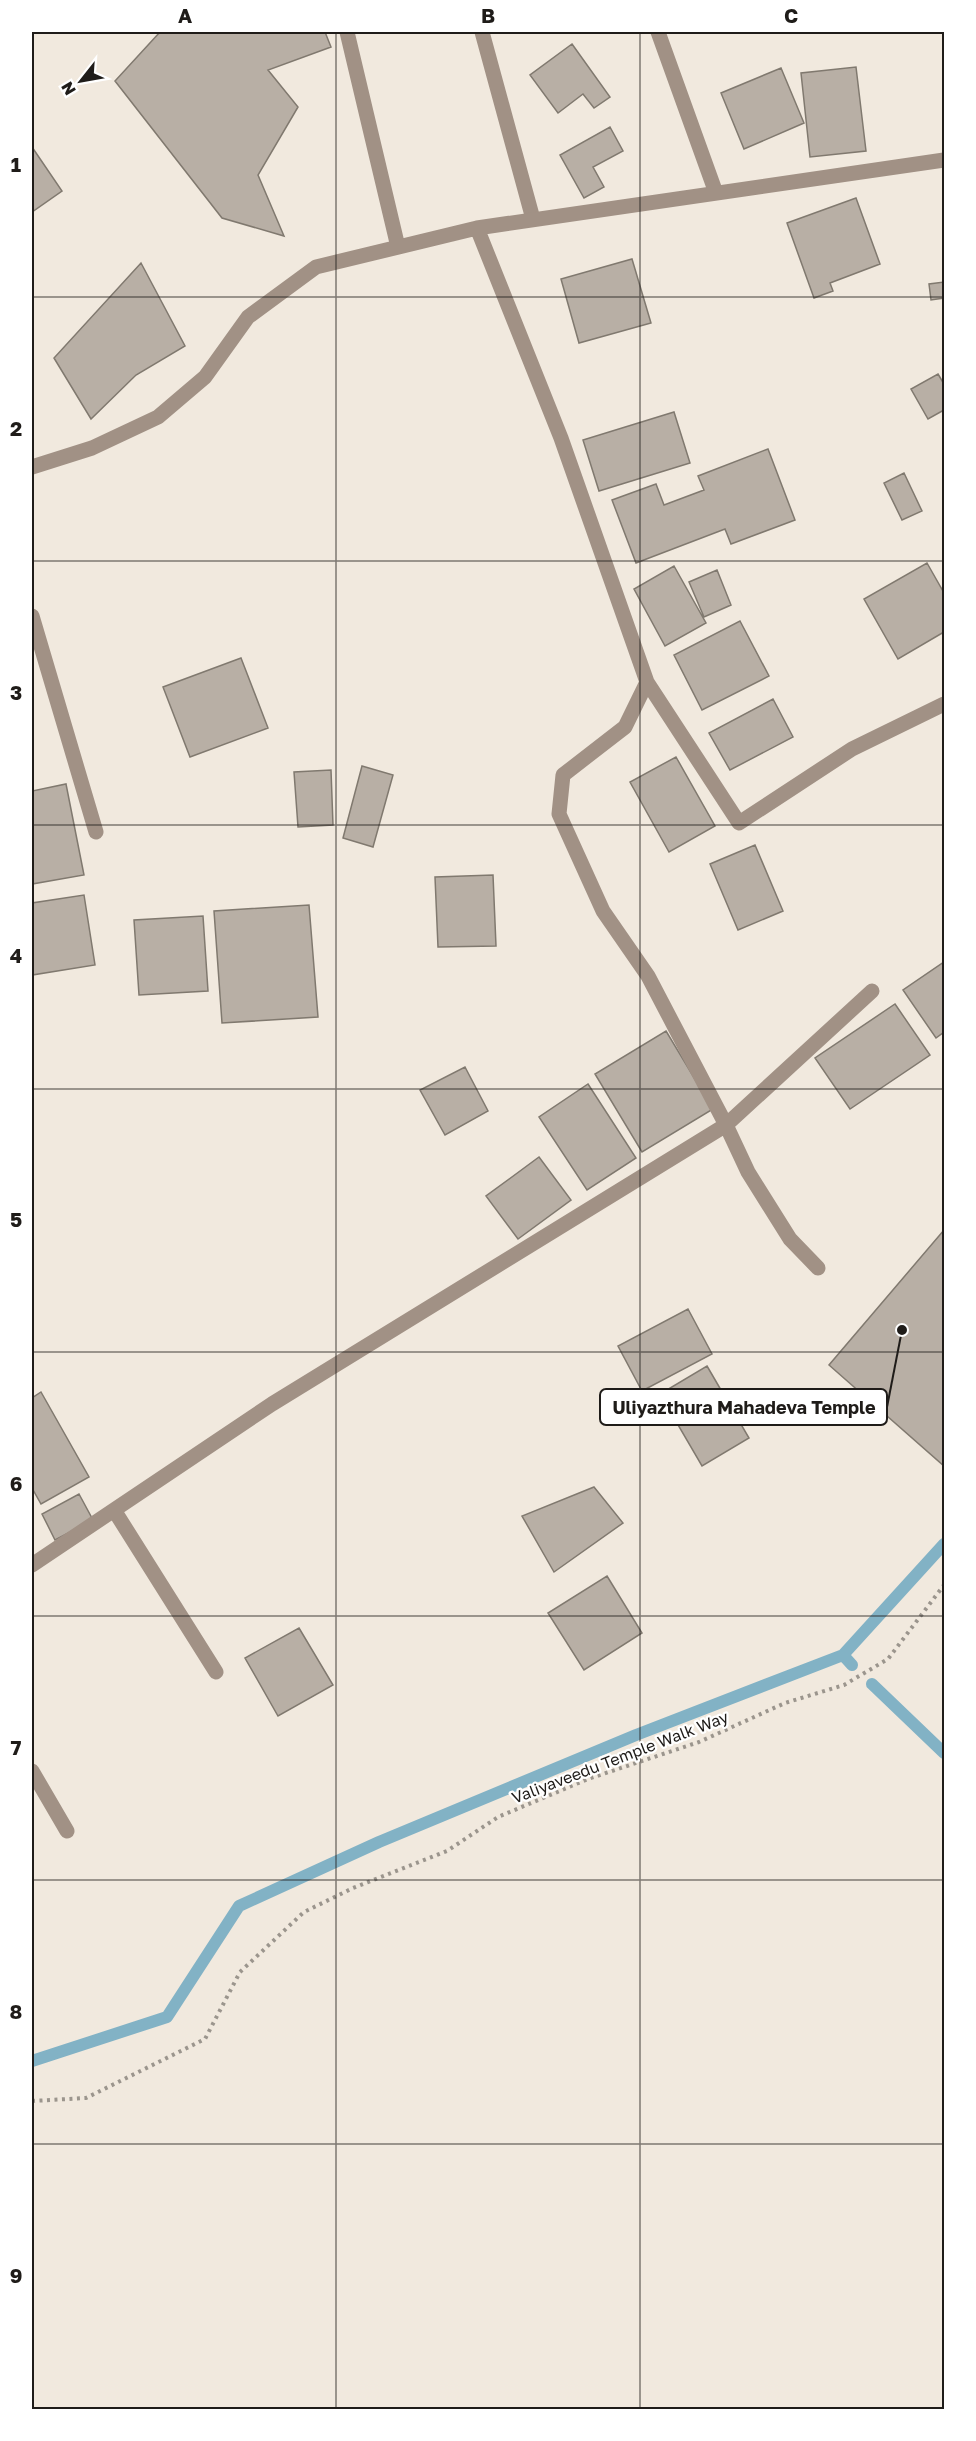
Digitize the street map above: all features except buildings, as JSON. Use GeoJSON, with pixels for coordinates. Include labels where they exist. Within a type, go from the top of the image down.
{"type":"FeatureCollection","features":[{"type":"Feature","properties":{"kind":"street"},"geometry":{"type":"LineString","coordinates":[[347,32],[398,247]]}},
{"type":"Feature","properties":{"kind":"street"},"geometry":{"type":"LineString","coordinates":[[482,32],[533,219]]}},
{"type":"Feature","properties":{"kind":"street"},"geometry":{"type":"LineString","coordinates":[[658,32],[716,193]]}},
{"type":"Feature","properties":{"kind":"street"},"geometry":{"type":"LineString","coordinates":[[32,467],[92,448],[158,417],[206,378],[248,317],[316,267],[477,228],[945,160]]}},
{"type":"Feature","properties":{"kind":"street"},"geometry":{"type":"LineString","coordinates":[[477,228],[561,438],[647,682],[739,823],[852,749],[945,704]]}},
{"type":"Feature","properties":{"kind":"street"},"geometry":{"type":"LineString","coordinates":[[32,616],[96,832]]}},
{"type":"Feature","properties":{"kind":"street"},"geometry":{"type":"LineString","coordinates":[[647,682],[625,727],[563,775],[559,814],[603,911],[648,976],[748,1172],[790,1239],[818,1268]]}},
{"type":"Feature","properties":{"kind":"street"},"geometry":{"type":"LineString","coordinates":[[32,1565],[272,1404],[726,1125],[872,991]]}},
{"type":"Feature","properties":{"kind":"street"},"geometry":{"type":"LineString","coordinates":[[114,1509],[216,1672]]}},
{"type":"Feature","properties":{"kind":"street"},"geometry":{"type":"LineString","coordinates":[[32,1771],[67,1831]]}},
{"type":"Feature","properties":{"kind":"path","name":"Valiyaveedu Temple Walk Way"},"geometry":{"type":"LineString","coordinates":[[32,2101],[86,2098],[205,2039],[240,1972],[304,1912],[353,1888],[447,1851],[498,1817],[528,1804],[588,1779],[699,1742],[785,1703],[844,1685],[888,1659],[945,1586]]}},
{"type":"Feature","properties":{"kind":"waterway"},"geometry":{"type":"LineString","coordinates":[[32,2061],[167,2017],[239,1906],[379,1842],[636,1735],[843,1655],[944,1544]]}},
{"type":"Feature","properties":{"kind":"waterway"},"geometry":{"type":"LineString","coordinates":[[843,1655],[852,1665]]}},
{"type":"Feature","properties":{"kind":"waterway"},"geometry":{"type":"LineString","coordinates":[[872,1684],[944,1753]]}},
{"type":"Feature","properties":{"kind":"place","name":"Uliyazthura Mahadeva Temple"},"geometry":{"type":"Point","coordinates":[902,1330]}}]}
